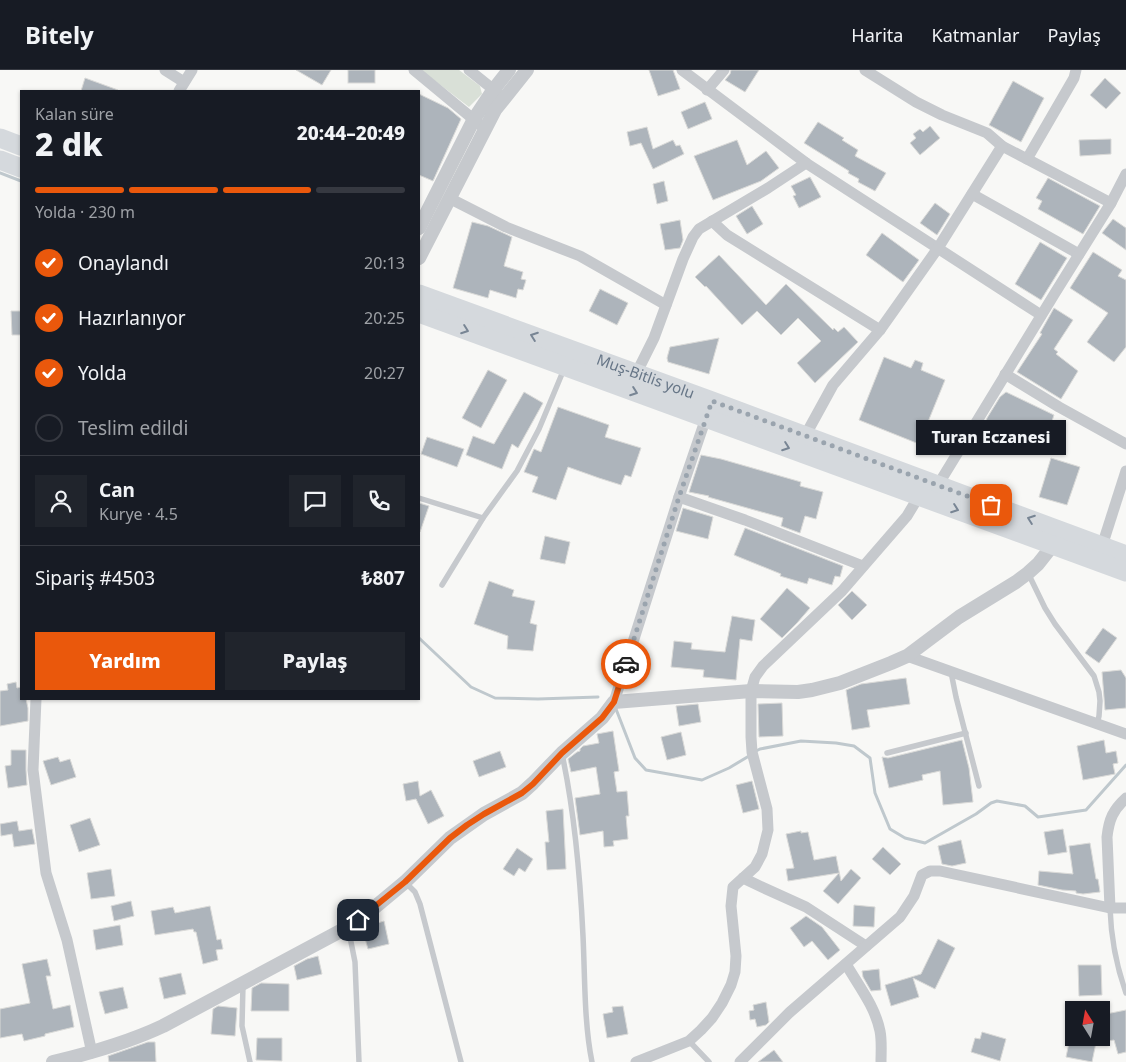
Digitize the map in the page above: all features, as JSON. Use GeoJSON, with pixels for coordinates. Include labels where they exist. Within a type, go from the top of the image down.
{"type":"FeatureCollection","features":[{"type":"Feature","properties":{"kind":"highway"},"geometry":{"type":"LineString","coordinates":[[0,138],[20,146]]}},
{"type":"Feature","properties":{"kind":"highway"},"geometry":{"type":"LineString","coordinates":[[0,160],[20,168]]}},
{"type":"Feature","properties":{"kind":"highway","name":"Muş-Bitlis yolu"},"geometry":{"type":"LineString","coordinates":[[420,294],[567,358]]}},
{"type":"Feature","properties":{"kind":"highway","name":"Muş-Bitlis yolu"},"geometry":{"type":"LineString","coordinates":[[420,313],[567,358],[709,409],[919,496],[1057,538],[1102,546],[1126,555]]}},
{"type":"Feature","properties":{"kind":"highway","name":"Muş-Bitlis yolu"},"geometry":{"type":"LineString","coordinates":[[609,373],[636,374],[709,409],[805,436],[938,485],[1057,538],[1126,572]]}},
{"type":"Feature","properties":{"kind":"street"},"geometry":{"type":"LineString","coordinates":[[165,70],[182,87],[192,70]]}},
{"type":"Feature","properties":{"kind":"street"},"geometry":{"type":"LineString","coordinates":[[414,70],[479,123]]}},
{"type":"Feature","properties":{"kind":"street"},"geometry":{"type":"LineString","coordinates":[[469,70],[499,94]]}},
{"type":"Feature","properties":{"kind":"street"},"geometry":{"type":"LineString","coordinates":[[420,226],[479,123],[494,110],[509,70]]}},
{"type":"Feature","properties":{"kind":"street"},"geometry":{"type":"LineString","coordinates":[[499,94],[527,70]]}},
{"type":"Feature","properties":{"kind":"street"},"geometry":{"type":"LineString","coordinates":[[682,70],[806,163],[1041,315]]}},
{"type":"Feature","properties":{"kind":"street"},"geometry":{"type":"LineString","coordinates":[[707,90],[724,70]]}},
{"type":"Feature","properties":{"kind":"street"},"geometry":{"type":"LineString","coordinates":[[865,70],[916,102],[987,133],[1002,146],[1111,203]]}},
{"type":"Feature","properties":{"kind":"street"},"geometry":{"type":"LineString","coordinates":[[1026,159],[1074,78],[1076,70]]}},
{"type":"Feature","properties":{"kind":"street"},"geometry":{"type":"LineString","coordinates":[[420,256],[449,198],[479,123]]}},
{"type":"Feature","properties":{"kind":"street"},"geometry":{"type":"LineString","coordinates":[[805,436],[833,385],[880,330],[938,248],[1002,146]]}},
{"type":"Feature","properties":{"kind":"street"},"geometry":{"type":"LineString","coordinates":[[636,374],[654,338],[683,260],[693,237],[699,229],[806,163]]}},
{"type":"Feature","properties":{"kind":"street"},"geometry":{"type":"LineString","coordinates":[[938,485],[1111,203],[1126,174]]}},
{"type":"Feature","properties":{"kind":"street"},"geometry":{"type":"LineString","coordinates":[[972,194],[1079,254]]}},
{"type":"Feature","properties":{"kind":"street"},"geometry":{"type":"LineString","coordinates":[[449,198],[506,226],[580,256],[666,305]]}},
{"type":"Feature","properties":{"kind":"street"},"geometry":{"type":"LineString","coordinates":[[712,221],[727,235],[880,330]]}},
{"type":"Feature","properties":{"kind":"street"},"geometry":{"type":"LineString","coordinates":[[1005,374],[1059,407],[1126,444]]}},
{"type":"Feature","properties":{"kind":"street"},"geometry":{"type":"LineString","coordinates":[[53,1062],[92,1053],[140,1037],[348,927],[405,882],[435,851],[467,825],[522,793],[533,784],[562,753],[602,718],[614,702],[709,409]]}},
{"type":"Feature","properties":{"kind":"street"},"geometry":{"type":"LineString","coordinates":[[1102,546],[1126,472]]}},
{"type":"Feature","properties":{"kind":"street"},"geometry":{"type":"LineString","coordinates":[[636,1062],[688,1041],[712,1018],[731,985],[735,972],[736,956],[731,906],[733,887],[755,867],[762,854],[768,830],[767,809],[752,752],[751,692],[755,677],[763,666],[842,591],[907,516],[919,496]]}},
{"type":"Feature","properties":{"kind":"street"},"geometry":{"type":"LineString","coordinates":[[679,497],[745,520],[863,566]]}},
{"type":"Feature","properties":{"kind":"street"},"geometry":{"type":"LineString","coordinates":[[614,702],[751,692],[798,692],[840,682],[907,656],[958,617],[1028,573],[1038,564],[1057,538]]}},
{"type":"Feature","properties":{"kind":"street"},"geometry":{"type":"LineString","coordinates":[[907,656],[1126,734]]}},
{"type":"Feature","properties":{"kind":"street"},"geometry":{"type":"LineString","coordinates":[[36,700],[33,770],[46,872],[67,940],[92,1053]]}},
{"type":"Feature","properties":{"kind":"street"},"geometry":{"type":"LineString","coordinates":[[1110,908],[1108,829],[1117,806],[1126,798]]}},
{"type":"Feature","properties":{"kind":"street"},"geometry":{"type":"LineString","coordinates":[[740,1062],[790,1012],[900,917],[914,896],[922,874],[930,871],[940,871],[1110,908],[1126,908]]}},
{"type":"Feature","properties":{"kind":"street"},"geometry":{"type":"LineString","coordinates":[[743,878],[806,906],[866,946]]}},
{"type":"Feature","properties":{"kind":"street"},"geometry":{"type":"LineString","coordinates":[[846,964],[877,1019],[881,1041],[881,1062]]}},
{"type":"Feature","properties":{"kind":"lane"},"geometry":{"type":"LineString","coordinates":[[442,586],[483,518],[517,471],[549,407],[567,358]]}},
{"type":"Feature","properties":{"kind":"lane"},"geometry":{"type":"LineString","coordinates":[[420,498],[483,518]]}},
{"type":"Feature","properties":{"kind":"lane"},"geometry":{"type":"LineString","coordinates":[[1028,573],[1055,624],[1094,676],[1100,701],[1097,724]]}},
{"type":"Feature","properties":{"kind":"lane"},"geometry":{"type":"LineString","coordinates":[[951,672],[979,786]]}},
{"type":"Feature","properties":{"kind":"lane"},"geometry":{"type":"LineString","coordinates":[[887,753],[966,733]]}},
{"type":"Feature","properties":{"kind":"lane"},"geometry":{"type":"LineString","coordinates":[[562,753],[571,798],[578,851],[592,1062]]}},
{"type":"Feature","properties":{"kind":"lane"},"geometry":{"type":"LineString","coordinates":[[405,882],[415,892],[420,904],[461,1062]]}},
{"type":"Feature","properties":{"kind":"lane"},"geometry":{"type":"LineString","coordinates":[[1110,908],[1115,954],[1126,993]]}},
{"type":"Feature","properties":{"kind":"lane"},"geometry":{"type":"LineString","coordinates":[[348,927],[355,962],[358,1062]]}},
{"type":"Feature","properties":{"kind":"lane"},"geometry":{"type":"LineString","coordinates":[[243,983],[242,1026],[250,1062]]}},
{"type":"Feature","properties":{"kind":"lane"},"geometry":{"type":"LineString","coordinates":[[688,1041],[709,1062]]}},
{"type":"Feature","properties":{"kind":"shaded area"},"geometry":{"type":"Polygon","coordinates":[[[421,70],[459,70],[480,86],[482,94],[469,107],[421,70]]]}},
{"type":"Feature","properties":{"kind":"building"},"geometry":{"type":"Polygon","coordinates":[[[296,70],[331,70],[322,85],[296,70]]]}},
{"type":"Feature","properties":{"kind":"building"},"geometry":{"type":"Polygon","coordinates":[[[348,70],[375,70],[375,83],[348,83],[348,70]]]}},
{"type":"Feature","properties":{"kind":"building"},"geometry":{"type":"Polygon","coordinates":[[[649,70],[673,70],[680,89],[658,96],[649,70]]]}},
{"type":"Feature","properties":{"kind":"building"},"geometry":{"type":"Polygon","coordinates":[[[731,70],[759,70],[745,92],[725,80],[731,70]]]}},
{"type":"Feature","properties":{"kind":"building"},"geometry":{"type":"Polygon","coordinates":[[[85,78],[118,90],[81,90],[85,78]]]}},
{"type":"Feature","properties":{"kind":"building"},"geometry":{"type":"Polygon","coordinates":[[[1105,78],[1121,93],[1106,109],[1090,95],[1105,78]]]}},
{"type":"Feature","properties":{"kind":"building"},"geometry":{"type":"Polygon","coordinates":[[[1013,81],[1044,98],[1021,142],[989,125],[1013,81]]]}},
{"type":"Feature","properties":{"kind":"building"},"geometry":{"type":"Polygon","coordinates":[[[420,94],[448,108],[461,119],[433,181],[420,175],[420,94]]]}},
{"type":"Feature","properties":{"kind":"building"},"geometry":{"type":"Polygon","coordinates":[[[705,102],[712,119],[688,129],[681,112],[705,102]]]}},
{"type":"Feature","properties":{"kind":"building"},"geometry":{"type":"Polygon","coordinates":[[[818,122],[844,138],[842,140],[858,150],[855,156],[886,173],[875,191],[858,182],[859,179],[848,173],[849,171],[804,143],[818,122]]]}},
{"type":"Feature","properties":{"kind":"building"},"geometry":{"type":"Polygon","coordinates":[[[930,126],[940,138],[920,155],[910,143],[916,138],[913,134],[920,129],[923,132],[930,126]]]}},
{"type":"Feature","properties":{"kind":"building"},"geometry":{"type":"Polygon","coordinates":[[[647,127],[653,149],[673,140],[676,146],[680,145],[684,154],[653,169],[641,143],[630,146],[627,132],[647,127]]]}},
{"type":"Feature","properties":{"kind":"building"},"geometry":{"type":"Polygon","coordinates":[[[1111,139],[1111,154],[1080,156],[1079,140],[1111,139]]]}},
{"type":"Feature","properties":{"kind":"building"},"geometry":{"type":"Polygon","coordinates":[[[737,140],[747,165],[766,151],[779,168],[761,181],[713,200],[694,156],[737,140]]]}},
{"type":"Feature","properties":{"kind":"building"},"geometry":{"type":"Polygon","coordinates":[[[810,177],[821,197],[799,208],[793,196],[796,195],[791,186],[810,177]]]}},
{"type":"Feature","properties":{"kind":"building"},"geometry":{"type":"Polygon","coordinates":[[[1048,178],[1100,206],[1083,234],[1038,209],[1042,201],[1036,198],[1048,178]]]}},
{"type":"Feature","properties":{"kind":"building"},"geometry":{"type":"Polygon","coordinates":[[[664,181],[668,201],[657,204],[653,184],[664,181]]]}},
{"type":"Feature","properties":{"kind":"building"},"geometry":{"type":"Polygon","coordinates":[[[935,203],[950,214],[937,235],[920,223],[935,203]]]}},
{"type":"Feature","properties":{"kind":"building"},"geometry":{"type":"Polygon","coordinates":[[[752,206],[763,224],[747,234],[736,216],[752,206]]]}},
{"type":"Feature","properties":{"kind":"building"},"geometry":{"type":"Polygon","coordinates":[[[1113,219],[1126,228],[1126,250],[1102,233],[1113,219]]]}},
{"type":"Feature","properties":{"kind":"building"},"geometry":{"type":"Polygon","coordinates":[[[680,220],[683,240],[680,248],[665,250],[660,224],[680,220]]]}},
{"type":"Feature","properties":{"kind":"building"},"geometry":{"type":"Polygon","coordinates":[[[472,222],[488,226],[512,237],[504,266],[523,272],[521,279],[526,280],[523,290],[518,289],[516,298],[490,290],[488,298],[453,288],[472,222]]]}},
{"type":"Feature","properties":{"kind":"building"},"geometry":{"type":"Polygon","coordinates":[[[882,233],[919,260],[903,282],[866,255],[882,233]]]}},
{"type":"Feature","properties":{"kind":"building"},"geometry":{"type":"Polygon","coordinates":[[[1040,242],[1067,258],[1041,300],[1015,284],[1040,242]]]}},
{"type":"Feature","properties":{"kind":"building"},"geometry":{"type":"Polygon","coordinates":[[[1093,252],[1122,270],[1118,276],[1126,280],[1126,347],[1114,362],[1087,342],[1108,313],[1070,288],[1093,252]]]}},
{"type":"Feature","properties":{"kind":"building"},"geometry":{"type":"Polygon","coordinates":[[[719,255],[766,305],[786,284],[833,330],[834,328],[838,332],[844,327],[858,342],[815,383],[797,363],[821,341],[798,318],[781,335],[757,311],[742,325],[706,286],[695,277],[719,255]]]}},
{"type":"Feature","properties":{"kind":"building"},"geometry":{"type":"Polygon","coordinates":[[[600,289],[628,303],[617,325],[589,311],[600,289]]]}},
{"type":"Feature","properties":{"kind":"building"},"geometry":{"type":"Polygon","coordinates":[[[1054,308],[1073,320],[1054,349],[1058,352],[1056,354],[1078,371],[1061,399],[1017,372],[1042,334],[1040,333],[1054,308]]]}},
{"type":"Feature","properties":{"kind":"building"},"geometry":{"type":"Polygon","coordinates":[[[11,311],[20,311],[20,335],[12,335],[11,311]]]}},
{"type":"Feature","properties":{"kind":"building"},"geometry":{"type":"Polygon","coordinates":[[[719,338],[709,374],[668,362],[667,358],[670,347],[719,338]]]}},
{"type":"Feature","properties":{"kind":"building"},"geometry":{"type":"Polygon","coordinates":[[[884,357],[911,368],[915,360],[923,363],[921,370],[945,380],[919,444],[859,420],[884,357]]]}},
{"type":"Feature","properties":{"kind":"building"},"geometry":{"type":"Polygon","coordinates":[[[488,370],[507,380],[481,428],[462,418],[488,370]]]}},
{"type":"Feature","properties":{"kind":"building"},"geometry":{"type":"Polygon","coordinates":[[[524,392],[543,403],[518,448],[512,444],[502,469],[466,455],[473,436],[494,444],[524,392]]]}},
{"type":"Feature","properties":{"kind":"building"},"geometry":{"type":"Polygon","coordinates":[[[1006,392],[1054,415],[1043,448],[984,429],[987,418],[1000,397],[1006,392]]]}},
{"type":"Feature","properties":{"kind":"building"},"geometry":{"type":"Polygon","coordinates":[[[558,407],[609,425],[605,437],[641,448],[631,477],[625,475],[621,485],[568,467],[556,500],[532,492],[538,477],[524,472],[534,449],[541,452],[558,407]]]}},
{"type":"Feature","properties":{"kind":"building"},"geometry":{"type":"Polygon","coordinates":[[[427,437],[464,449],[457,467],[421,454],[427,437]]]}},
{"type":"Feature","properties":{"kind":"building"},"geometry":{"type":"Polygon","coordinates":[[[701,455],[801,482],[800,486],[823,492],[816,519],[805,516],[800,533],[781,526],[783,518],[689,492],[701,455]]]}},
{"type":"Feature","properties":{"kind":"building"},"geometry":{"type":"Polygon","coordinates":[[[1051,458],[1080,467],[1067,505],[1039,497],[1051,458]]]}},
{"type":"Feature","properties":{"kind":"building"},"geometry":{"type":"Polygon","coordinates":[[[420,503],[429,506],[420,532],[420,503]]]}},
{"type":"Feature","properties":{"kind":"building"},"geometry":{"type":"Polygon","coordinates":[[[683,508],[713,517],[708,539],[676,531],[683,508]]]}},
{"type":"Feature","properties":{"kind":"building"},"geometry":{"type":"Polygon","coordinates":[[[745,528],[843,566],[840,577],[835,576],[832,585],[809,578],[807,584],[780,576],[781,574],[734,555],[745,528]]]}},
{"type":"Feature","properties":{"kind":"building"},"geometry":{"type":"Polygon","coordinates":[[[545,536],[570,542],[565,564],[540,559],[545,536]]]}},
{"type":"Feature","properties":{"kind":"building"},"geometry":{"type":"Polygon","coordinates":[[[489,581],[514,590],[512,596],[535,601],[530,623],[537,625],[533,651],[507,649],[508,636],[474,624],[489,581]]]}},
{"type":"Feature","properties":{"kind":"building"},"geometry":{"type":"Polygon","coordinates":[[[787,588],[810,608],[782,638],[760,619],[787,588]]]}},
{"type":"Feature","properties":{"kind":"building"},"geometry":{"type":"Polygon","coordinates":[[[852,591],[867,605],[852,620],[838,605],[852,591]]]}},
{"type":"Feature","properties":{"kind":"building"},"geometry":{"type":"Polygon","coordinates":[[[732,616],[755,620],[752,641],[740,639],[736,680],[703,677],[704,670],[671,667],[674,641],[692,643],[691,649],[725,652],[732,616]]]}},
{"type":"Feature","properties":{"kind":"building"},"geometry":{"type":"Polygon","coordinates":[[[1103,628],[1117,638],[1099,663],[1085,653],[1103,628]]]}},
{"type":"Feature","properties":{"kind":"building"},"geometry":{"type":"Polygon","coordinates":[[[1121,670],[1126,678],[1126,708],[1105,710],[1102,672],[1121,670]]]}},
{"type":"Feature","properties":{"kind":"building"},"geometry":{"type":"Polygon","coordinates":[[[906,678],[910,704],[867,710],[870,727],[852,730],[846,690],[861,684],[906,678]]]}},
{"type":"Feature","properties":{"kind":"building"},"geometry":{"type":"Polygon","coordinates":[[[16,682],[17,688],[20,687],[20,700],[26,700],[28,721],[0,726],[0,691],[8,690],[7,684],[16,682]]]}},
{"type":"Feature","properties":{"kind":"building"},"geometry":{"type":"Polygon","coordinates":[[[782,703],[783,736],[759,737],[758,704],[782,703]]]}},
{"type":"Feature","properties":{"kind":"building"},"geometry":{"type":"Polygon","coordinates":[[[698,704],[701,722],[679,726],[676,706],[698,704]]]}},
{"type":"Feature","properties":{"kind":"building"},"geometry":{"type":"Polygon","coordinates":[[[613,731],[619,771],[614,772],[617,792],[627,791],[629,816],[626,816],[628,839],[613,841],[614,846],[604,847],[603,831],[580,835],[575,798],[600,794],[596,767],[571,772],[568,759],[580,751],[583,746],[599,743],[597,734],[613,731]]]}},
{"type":"Feature","properties":{"kind":"building"},"geometry":{"type":"Polygon","coordinates":[[[681,732],[686,755],[667,760],[661,737],[681,732]]]}},
{"type":"Feature","properties":{"kind":"building"},"geometry":{"type":"Polygon","coordinates":[[[962,740],[969,768],[973,802],[943,805],[940,771],[922,775],[923,780],[889,788],[882,757],[888,758],[962,740]]]}},
{"type":"Feature","properties":{"kind":"building"},"geometry":{"type":"Polygon","coordinates":[[[1104,740],[1106,753],[1116,751],[1118,763],[1113,764],[1115,774],[1083,780],[1077,746],[1104,740]]]}},
{"type":"Feature","properties":{"kind":"building"},"geometry":{"type":"Polygon","coordinates":[[[11,750],[26,750],[27,785],[8,788],[5,766],[11,765],[11,750]]]}},
{"type":"Feature","properties":{"kind":"building"},"geometry":{"type":"Polygon","coordinates":[[[500,751],[506,767],[479,777],[473,761],[500,751]]]}},
{"type":"Feature","properties":{"kind":"building"},"geometry":{"type":"Polygon","coordinates":[[[58,757],[60,762],[70,759],[76,777],[51,785],[43,761],[58,757]]]}},
{"type":"Feature","properties":{"kind":"building"},"geometry":{"type":"Polygon","coordinates":[[[418,781],[420,796],[431,790],[444,816],[428,824],[416,799],[406,801],[403,784],[418,781]]]}},
{"type":"Feature","properties":{"kind":"building"},"geometry":{"type":"Polygon","coordinates":[[[752,781],[759,809],[743,813],[736,785],[752,781]]]}},
{"type":"Feature","properties":{"kind":"building"},"geometry":{"type":"Polygon","coordinates":[[[563,809],[566,869],[547,870],[545,842],[549,842],[546,811],[563,809]]]}},
{"type":"Feature","properties":{"kind":"building"},"geometry":{"type":"Polygon","coordinates":[[[90,818],[100,845],[79,852],[70,825],[90,818]]]}},
{"type":"Feature","properties":{"kind":"building"},"geometry":{"type":"Polygon","coordinates":[[[17,821],[19,831],[32,829],[35,844],[14,847],[12,834],[1,836],[0,824],[17,821]]]}},
{"type":"Feature","properties":{"kind":"building"},"geometry":{"type":"Polygon","coordinates":[[[1063,829],[1067,852],[1048,855],[1044,832],[1063,829]]]}},
{"type":"Feature","properties":{"kind":"building"},"geometry":{"type":"Polygon","coordinates":[[[801,831],[801,833],[808,832],[814,860],[836,856],[841,881],[851,869],[861,878],[838,904],[823,891],[839,873],[788,881],[786,869],[794,868],[786,834],[801,831]]]}},
{"type":"Feature","properties":{"kind":"building"},"geometry":{"type":"Polygon","coordinates":[[[961,840],[966,863],[952,866],[942,864],[938,846],[961,840]]]}},
{"type":"Feature","properties":{"kind":"building"},"geometry":{"type":"Polygon","coordinates":[[[1090,843],[1100,892],[1083,894],[1076,893],[1076,891],[1038,885],[1039,871],[1073,874],[1069,846],[1090,843]]]}},
{"type":"Feature","properties":{"kind":"building"},"geometry":{"type":"Polygon","coordinates":[[[883,847],[901,864],[890,875],[872,859],[883,847]]]}},
{"type":"Feature","properties":{"kind":"building"},"geometry":{"type":"Polygon","coordinates":[[[517,848],[533,859],[525,872],[519,868],[514,876],[503,869],[517,848]]]}},
{"type":"Feature","properties":{"kind":"building"},"geometry":{"type":"Polygon","coordinates":[[[111,869],[115,896],[91,899],[87,873],[111,869]]]}},
{"type":"Feature","properties":{"kind":"building"},"geometry":{"type":"Polygon","coordinates":[[[131,901],[134,916],[114,921],[111,906],[131,901]]]}},
{"type":"Feature","properties":{"kind":"building"},"geometry":{"type":"Polygon","coordinates":[[[854,905],[875,907],[874,927],[853,926],[854,905]]]}},
{"type":"Feature","properties":{"kind":"building"},"geometry":{"type":"Polygon","coordinates":[[[210,906],[217,940],[221,939],[223,949],[216,950],[218,960],[203,964],[196,932],[193,929],[155,935],[151,911],[173,907],[175,913],[210,906]]]}},
{"type":"Feature","properties":{"kind":"building"},"geometry":{"type":"Polygon","coordinates":[[[806,916],[822,927],[840,950],[828,960],[812,941],[804,947],[790,928],[806,916]]]}},
{"type":"Feature","properties":{"kind":"building"},"geometry":{"type":"Polygon","coordinates":[[[384,921],[389,944],[368,949],[362,928],[384,921]]]}},
{"type":"Feature","properties":{"kind":"building"},"geometry":{"type":"Polygon","coordinates":[[[120,925],[123,945],[96,950],[93,930],[120,925]]]}},
{"type":"Feature","properties":{"kind":"building"},"geometry":{"type":"Polygon","coordinates":[[[938,939],[955,948],[935,989],[913,978],[919,997],[891,1006],[885,985],[921,974],[938,939]]]}},
{"type":"Feature","properties":{"kind":"building"},"geometry":{"type":"Polygon","coordinates":[[[318,956],[322,974],[297,980],[294,966],[318,956]]]}},
{"type":"Feature","properties":{"kind":"building"},"geometry":{"type":"Polygon","coordinates":[[[47,959],[51,976],[46,976],[53,1009],[70,1005],[74,1027],[24,1041],[22,1034],[0,1038],[0,1009],[30,1003],[22,964],[47,959]]]}},
{"type":"Feature","properties":{"kind":"building"},"geometry":{"type":"Polygon","coordinates":[[[1078,965],[1101,965],[1102,995],[1079,996],[1078,965]]]}},
{"type":"Feature","properties":{"kind":"building"},"geometry":{"type":"Polygon","coordinates":[[[879,969],[881,990],[871,991],[863,977],[862,971],[879,969]]]}},
{"type":"Feature","properties":{"kind":"building"},"geometry":{"type":"Polygon","coordinates":[[[181,973],[186,994],[164,999],[159,978],[181,973]]]}},
{"type":"Feature","properties":{"kind":"building"},"geometry":{"type":"Polygon","coordinates":[[[261,983],[289,984],[289,1011],[251,1011],[252,988],[261,983]]]}},
{"type":"Feature","properties":{"kind":"building"},"geometry":{"type":"Polygon","coordinates":[[[123,987],[128,1008],[105,1014],[99,992],[123,987]]]}},
{"type":"Feature","properties":{"kind":"building"},"geometry":{"type":"Polygon","coordinates":[[[766,1002],[769,1022],[766,1025],[757,1027],[755,1019],[750,1020],[749,1011],[754,1010],[753,1005],[766,1002]]]}},
{"type":"Feature","properties":{"kind":"building"},"geometry":{"type":"Polygon","coordinates":[[[218,1006],[237,1008],[235,1036],[211,1034],[213,1009],[218,1006]]]}},
{"type":"Feature","properties":{"kind":"building"},"geometry":{"type":"Polygon","coordinates":[[[623,1006],[628,1034],[607,1038],[603,1014],[613,1012],[612,1007],[623,1006]]]}},
{"type":"Feature","properties":{"kind":"building"},"geometry":{"type":"Polygon","coordinates":[[[1126,1010],[1126,1052],[1118,1054],[1114,1040],[1110,1041],[1110,1013],[1126,1010]]]}},
{"type":"Feature","properties":{"kind":"building"},"geometry":{"type":"Polygon","coordinates":[[[982,1032],[1006,1039],[1000,1061],[971,1052],[975,1038],[980,1039],[982,1032]]]}},
{"type":"Feature","properties":{"kind":"building"},"geometry":{"type":"Polygon","coordinates":[[[257,1038],[282,1038],[282,1061],[256,1060],[257,1038]]]}},
{"type":"Feature","properties":{"kind":"building"},"geometry":{"type":"Polygon","coordinates":[[[148,1042],[155,1042],[156,1062],[109,1062],[108,1056],[148,1042]]]}},
{"type":"Feature","properties":{"kind":"building"},"geometry":{"type":"Polygon","coordinates":[[[1068,1046],[1095,1046],[1092,1062],[1066,1057],[1068,1046]]]}},
{"type":"Feature","properties":{"kind":"building"},"geometry":{"type":"Polygon","coordinates":[[[774,1050],[783,1062],[758,1062],[774,1050]]]}},
{"type":"Feature","properties":{"kind":"waterway"},"geometry":{"type":"LineString","coordinates":[[0,173],[20,181]]}},
{"type":"Feature","properties":{"kind":"waterway"},"geometry":{"type":"LineString","coordinates":[[420,639],[471,687],[495,698],[598,697]]}},
{"type":"Feature","properties":{"kind":"waterway"},"geometry":{"type":"LineString","coordinates":[[616,709],[635,758],[646,770],[702,780],[729,768],[749,756]]}},
{"type":"Feature","properties":{"kind":"waterway"},"geometry":{"type":"LineString","coordinates":[[754,752],[760,749],[801,741],[854,746],[870,758],[875,793],[890,829],[905,838],[925,843],[997,801],[1025,806],[1038,817],[1086,810],[1126,765]]}},
{"type":"Feature","properties":{"kind":"way so far"},"geometry":{"type":"LineString","coordinates":[[626,664],[679,497],[712,401],[991,505]]}},
{"type":"Feature","properties":{"kind":"place","name":"Turan Eczanesi"},"geometry":{"type":"Point","coordinates":[991,505]}},
{"type":"Feature","properties":{"kind":"route"},"geometry":{"type":"LineString","coordinates":[[358,920],[405,882],[450,838],[467,825],[522,793],[533,784],[562,753],[602,718],[614,702],[626,664]]}}]}
